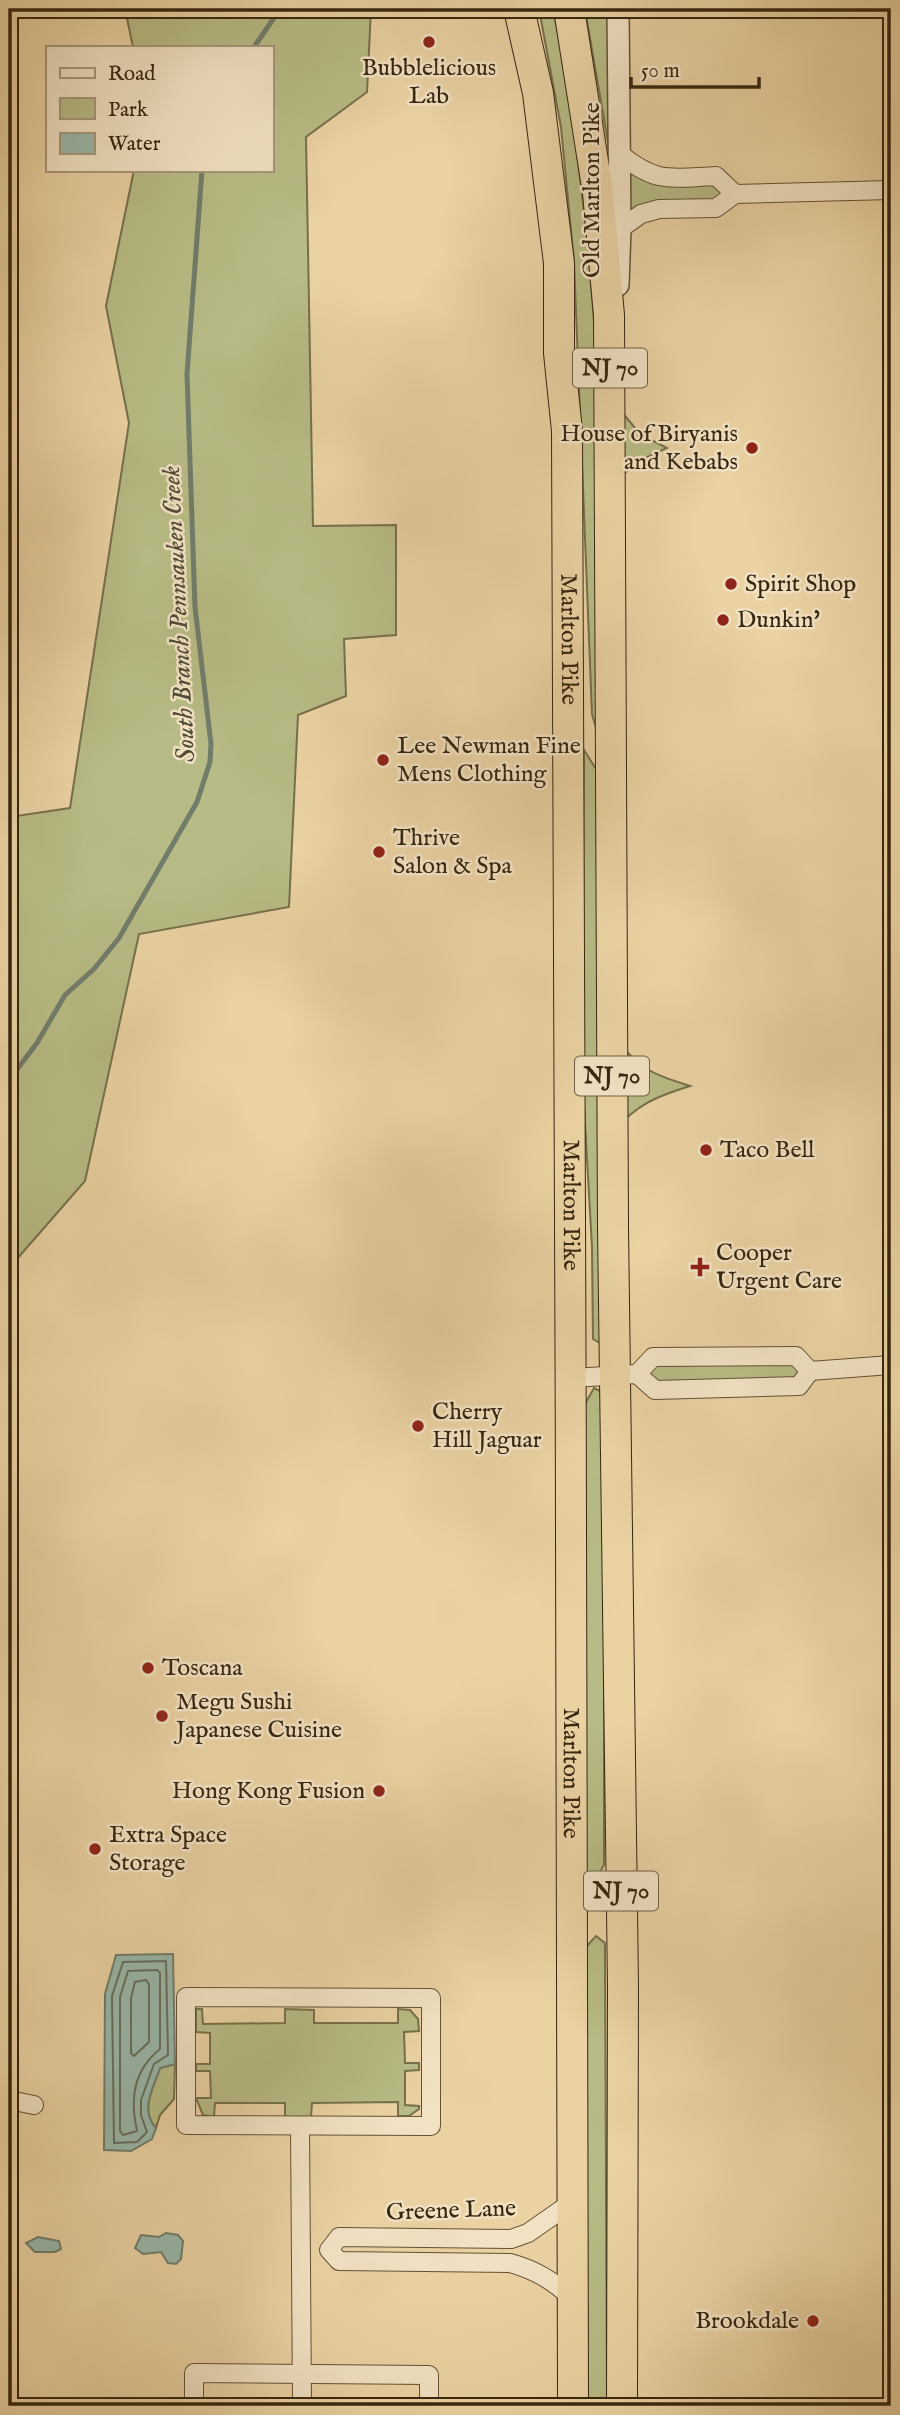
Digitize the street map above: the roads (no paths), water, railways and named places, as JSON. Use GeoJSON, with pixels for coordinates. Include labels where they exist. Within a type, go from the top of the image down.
{"type":"FeatureCollection","features":[{"type":"Feature","properties":{"kind":"highway","name":"Marlton Pike"},"geometry":{"type":"LineString","coordinates":[[519,9],[538,93],[559,263],[559,353],[567,431],[573,1378],[568,1908],[573,2406]]}},
{"type":"Feature","properties":{"kind":"highway","name":"Marlton Pike"},"geometry":{"type":"LineString","coordinates":[[569,9],[598,193],[609,315],[610,777],[626,1375],[622,2406]]}},
{"type":"Feature","properties":{"kind":"highway"},"geometry":{"type":"LineString","coordinates":[[570,693],[581,738],[610,777]]}},
{"type":"Feature","properties":{"kind":"street","name":"Old Marlton Pike"},"geometry":{"type":"LineString","coordinates":[[610,371],[620,229],[618,9]]}},
{"type":"Feature","properties":{"kind":"street"},"geometry":{"type":"LineString","coordinates":[[620,154],[640,171],[659,178],[716,176],[734,194]]}},
{"type":"Feature","properties":{"kind":"street"},"geometry":{"type":"LineString","coordinates":[[620,229],[640,214],[659,209],[716,208],[734,194],[891,190]]}},
{"type":"Feature","properties":{"kind":"street"},"geometry":{"type":"LineString","coordinates":[[573,1378],[626,1375],[653,1357],[796,1356],[810,1371]]}},
{"type":"Feature","properties":{"kind":"street"},"geometry":{"type":"LineString","coordinates":[[626,1375],[655,1390],[799,1386],[810,1371],[891,1365]]}},
{"type":"Feature","properties":{"kind":"street"},"geometry":{"type":"LineString","coordinates":[[186,1997],[431,1998],[431,2126],[300,2126],[186,2125],[186,1997]]}},
{"type":"Feature","properties":{"kind":"street"},"geometry":{"type":"LineString","coordinates":[[9,2100],[34,2105]]}},
{"type":"Feature","properties":{"kind":"street"},"geometry":{"type":"LineString","coordinates":[[300,2126],[302,2406]]}},
{"type":"Feature","properties":{"kind":"street","name":"Greene Lane"},"geometry":{"type":"LineString","coordinates":[[329,2250],[339,2237],[511,2239],[528,2233],[571,2203]]}},
{"type":"Feature","properties":{"kind":"street","name":"Greene Lane"},"geometry":{"type":"LineString","coordinates":[[300,2250],[329,2250],[340,2261],[510,2263],[544,2275],[572,2298]]}},
{"type":"Feature","properties":{"kind":"street"},"geometry":{"type":"LineString","coordinates":[[194,2406],[194,2373],[429,2375],[429,2406]]}},
{"type":"Feature","properties":{"kind":"water"},"geometry":{"type":"Polygon","coordinates":[[[173,1954],[175,2064],[160,2068],[152,2091],[148,2106],[151,2121],[156,2128],[152,2139],[131,2151],[104,2150],[105,1994],[116,1955],[173,1954]]]}},
{"type":"Feature","properties":{"kind":"water"},"geometry":{"type":"Polygon","coordinates":[[[166,2233],[178,2235],[183,2241],[181,2259],[176,2264],[168,2263],[161,2252],[143,2254],[135,2248],[141,2235],[159,2237],[166,2233]]]}},
{"type":"Feature","properties":{"kind":"water"},"geometry":{"type":"Polygon","coordinates":[[[38,2237],[59,2241],[61,2249],[55,2252],[35,2252],[26,2243],[38,2237]]]}},
{"type":"Feature","properties":{"kind":"waterway","name":"South Branch Pennsauken Creek"},"geometry":{"type":"LineString","coordinates":[[255,46],[280,9]]}},
{"type":"Feature","properties":{"kind":"waterway","name":"South Branch Pennsauken Creek"},"geometry":{"type":"LineString","coordinates":[[9,1080],[37,1043],[65,995],[94,969],[119,938],[197,802],[210,762],[211,744],[195,607],[187,374],[202,172]]}},
{"type":"Feature","properties":{"kind":"place","name":"Bubblelicious Lab"},"geometry":{"type":"Point","coordinates":[429,42]}},
{"type":"Feature","properties":{"kind":"place","name":"House of Biryanis and Kebabs"},"geometry":{"type":"Point","coordinates":[752,448]}},
{"type":"Feature","properties":{"kind":"place","name":"Spirit Shop"},"geometry":{"type":"Point","coordinates":[731,584]}},
{"type":"Feature","properties":{"kind":"place","name":"Dunkin'"},"geometry":{"type":"Point","coordinates":[723,620]}},
{"type":"Feature","properties":{"kind":"place","name":"Lee Newman Fine Mens Clothing"},"geometry":{"type":"Point","coordinates":[383,760]}},
{"type":"Feature","properties":{"kind":"place","name":"Thrive Salon & Spa"},"geometry":{"type":"Point","coordinates":[379,852]}},
{"type":"Feature","properties":{"kind":"place","name":"Taco Bell"},"geometry":{"type":"Point","coordinates":[706,1150]}},
{"type":"Feature","properties":{"kind":"place","name":"Cooper Urgent Care"},"geometry":{"type":"Point","coordinates":[700,1267]}},
{"type":"Feature","properties":{"kind":"place","name":"Cherry Hill Jaguar"},"geometry":{"type":"Point","coordinates":[418,1426]}},
{"type":"Feature","properties":{"kind":"place","name":"Toscana"},"geometry":{"type":"Point","coordinates":[148,1668]}},
{"type":"Feature","properties":{"kind":"place","name":"Megu Sushi Japanese Cuisine"},"geometry":{"type":"Point","coordinates":[162,1716]}},
{"type":"Feature","properties":{"kind":"place","name":"Hong Kong Fusion"},"geometry":{"type":"Point","coordinates":[379,1791]}},
{"type":"Feature","properties":{"kind":"place","name":"Extra Space Storage"},"geometry":{"type":"Point","coordinates":[95,1849]}},
{"type":"Feature","properties":{"kind":"place","name":"Brookdale"},"geometry":{"type":"Point","coordinates":[813,2321]}}]}
